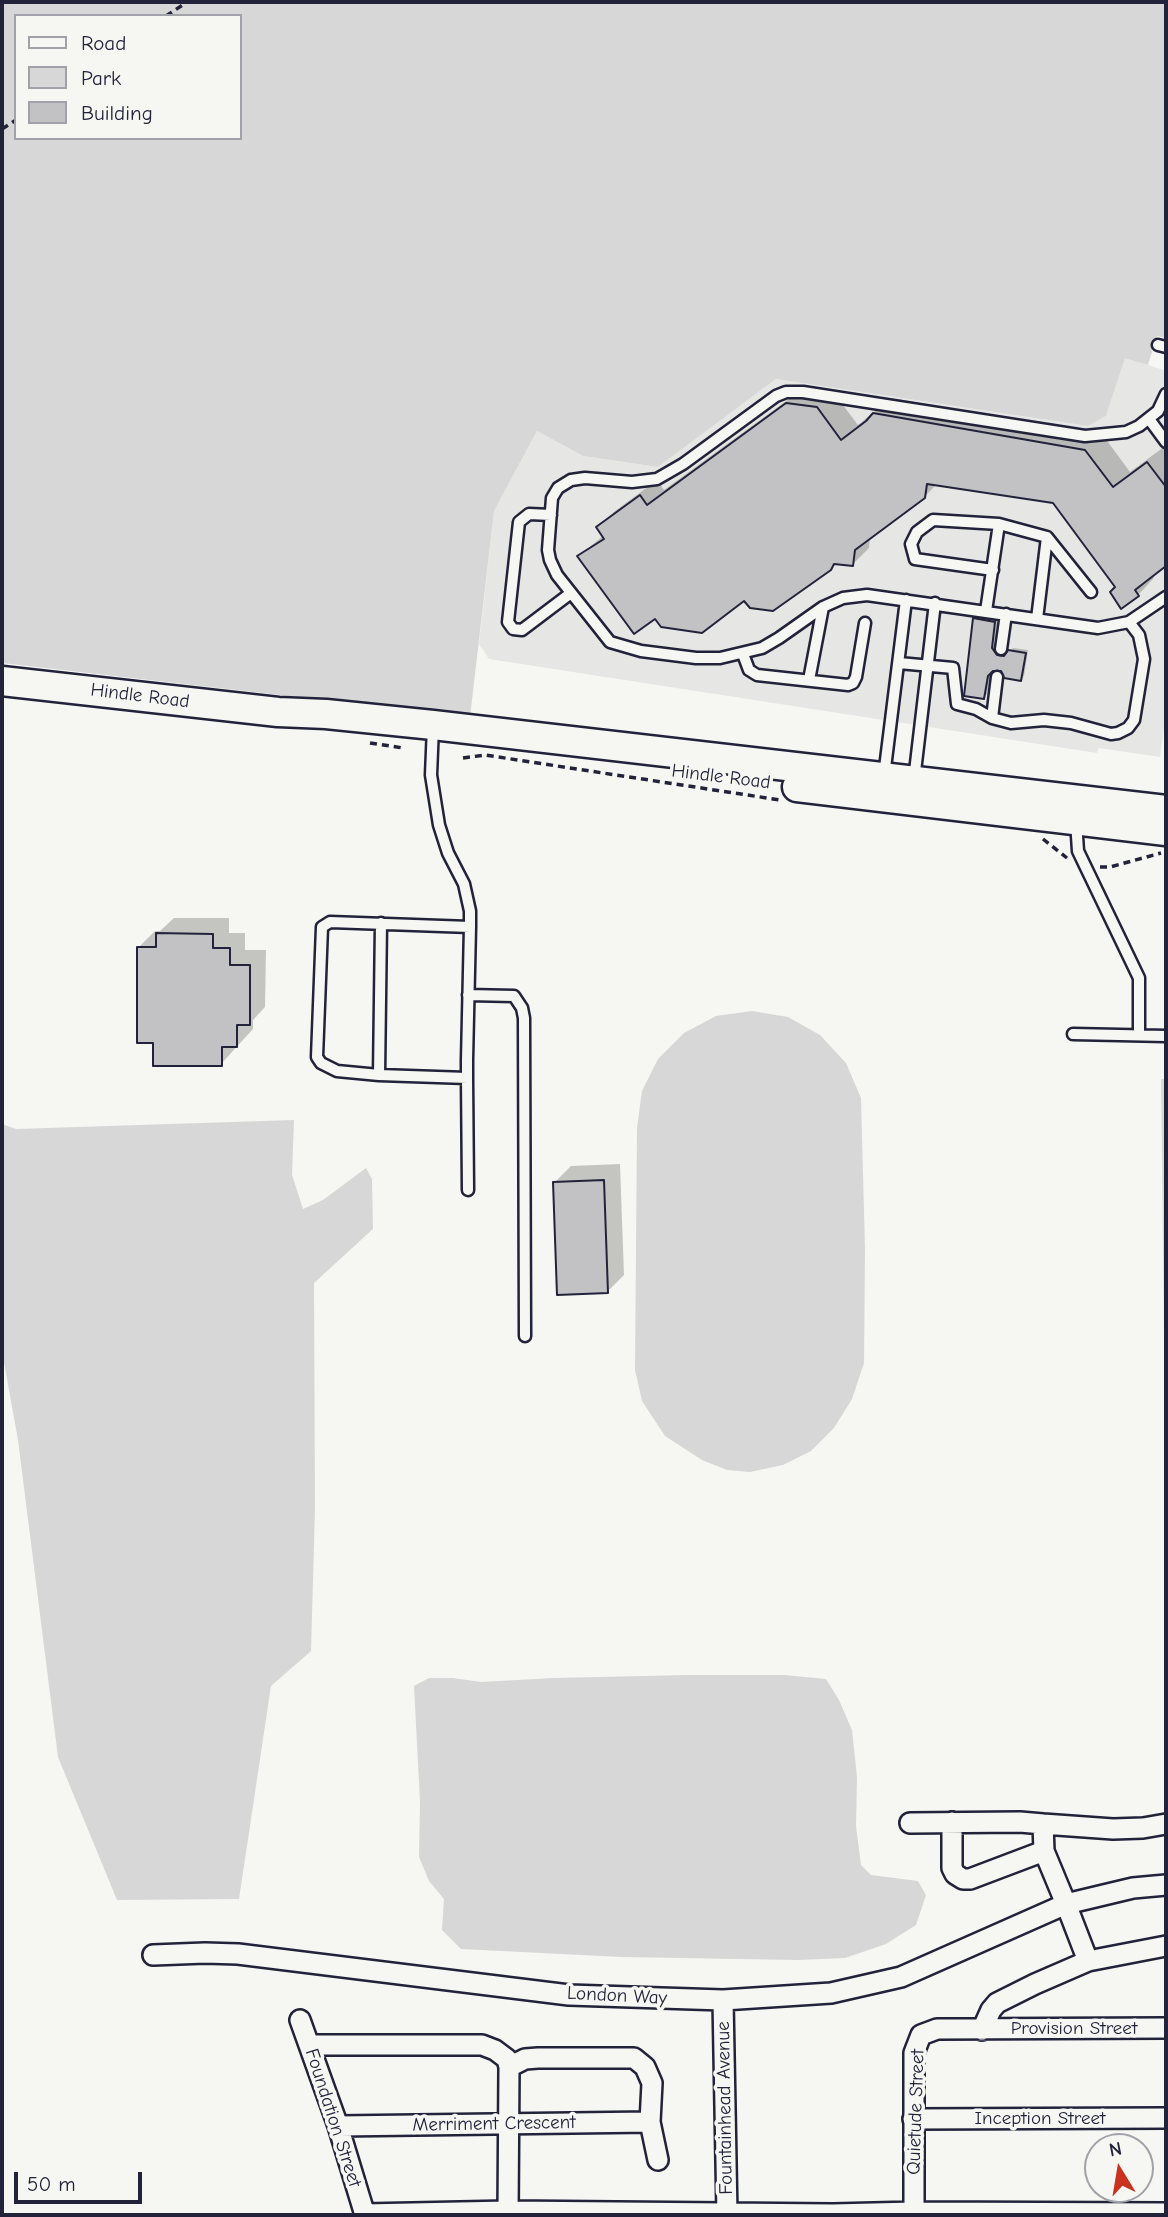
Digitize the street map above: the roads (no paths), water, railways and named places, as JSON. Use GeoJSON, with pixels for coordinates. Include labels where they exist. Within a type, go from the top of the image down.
{"type":"FeatureCollection","features":[{"type":"Feature","properties":{"kind":"main road","name":"Hindle Road"},"geometry":{"type":"LineString","coordinates":[[2,681],[278,712],[326,714],[432,732],[913,791],[1076,821],[1166,831]]}},
{"type":"Feature","properties":{"kind":"main road","name":"Hindle Road"},"geometry":{"type":"LineString","coordinates":[[913,791],[1166,810]]}},
{"type":"Feature","properties":{"kind":"street"},"geometry":{"type":"LineString","coordinates":[[952,1822],[953,1871],[960,1878],[970,1878],[1044,1851]]}},
{"type":"Feature","properties":{"kind":"street"},"geometry":{"type":"LineString","coordinates":[[910,1823],[1043,1824],[1113,1829],[1166,1824]]}},
{"type":"Feature","properties":{"kind":"street"},"geometry":{"type":"LineString","coordinates":[[1043,1824],[1044,1851],[1088,1961]]}},
{"type":"Feature","properties":{"kind":"street","name":"London Way"},"geometry":{"type":"LineString","coordinates":[[153,1955],[238,1954],[569,1995],[723,2000],[831,1993],[901,1978],[1063,1897],[1166,1885]]}},
{"type":"Feature","properties":{"kind":"street"},"geometry":{"type":"LineString","coordinates":[[982,2029],[991,2010],[1002,1999],[1088,1961],[1166,1945]]}},
{"type":"Feature","properties":{"kind":"street","name":"Fountainhead Avenue"},"geometry":{"type":"LineString","coordinates":[[723,2000],[727,2214]]}},
{"type":"Feature","properties":{"kind":"street","name":"Foundation Street"},"geometry":{"type":"LineString","coordinates":[[300,2020],[338,2126],[365,2215]]}},
{"type":"Feature","properties":{"kind":"street","name":"Provision Street"},"geometry":{"type":"LineString","coordinates":[[982,2029],[1166,2028]]}},
{"type":"Feature","properties":{"kind":"street","name":"Quietude Street"},"geometry":{"type":"LineString","coordinates":[[914,2211],[914,2053],[918,2038],[929,2030],[982,2029]]}},
{"type":"Feature","properties":{"kind":"street"},"geometry":{"type":"LineString","coordinates":[[309,2045],[482,2045],[495,2050],[508,2063],[508,2213]]}},
{"type":"Feature","properties":{"kind":"street"},"geometry":{"type":"LineString","coordinates":[[508,2063],[538,2058],[634,2058],[645,2067],[651,2077],[650,2122],[658,2160]]}},
{"type":"Feature","properties":{"kind":"street","name":"Inception Street"},"geometry":{"type":"LineString","coordinates":[[914,2119],[1166,2119]]}},
{"type":"Feature","properties":{"kind":"street","name":"Merriment Crescent"},"geometry":{"type":"LineString","coordinates":[[338,2126],[650,2122]]}},
{"type":"Feature","properties":{"kind":"street"},"geometry":{"type":"LineString","coordinates":[[365,2215],[833,2215],[914,2211],[1166,2213]]}},
{"type":"Feature","properties":{"kind":"lane"},"geometry":{"type":"LineString","coordinates":[[1166,394],[1158,411],[1126,432],[1084,436],[803,392],[786,393],[776,396],[657,479],[632,482],[571,480],[558,488],[552,498],[548,550],[550,560],[571,593],[602,634],[617,644],[641,651],[696,658],[720,658],[762,648],[823,607],[843,598],[867,595],[1098,628],[1129,622],[1166,597]]}},
{"type":"Feature","properties":{"kind":"lane"},"geometry":{"type":"LineString","coordinates":[[1149,419],[1166,442]]}},
{"type":"Feature","properties":{"kind":"lane"},"geometry":{"type":"LineString","coordinates":[[551,515],[529,514],[519,522],[508,622],[513,629],[522,630],[571,593]]}},
{"type":"Feature","properties":{"kind":"lane"},"geometry":{"type":"LineString","coordinates":[[993,570],[915,559],[911,544],[917,532],[933,520],[999,524],[1047,537],[1091,592]]}},
{"type":"Feature","properties":{"kind":"lane"},"geometry":{"type":"LineString","coordinates":[[986,611],[999,524]]}},
{"type":"Feature","properties":{"kind":"lane"},"geometry":{"type":"LineString","coordinates":[[1037,619],[1047,537]]}},
{"type":"Feature","properties":{"kind":"lane"},"geometry":{"type":"LineString","coordinates":[[883,787],[906,600]]}},
{"type":"Feature","properties":{"kind":"lane"},"geometry":{"type":"LineString","coordinates":[[913,791],[935,603]]}},
{"type":"Feature","properties":{"kind":"lane"},"geometry":{"type":"LineString","coordinates":[[809,680],[823,607]]}},
{"type":"Feature","properties":{"kind":"lane"},"geometry":{"type":"LineString","coordinates":[[1001,649],[1006,614]]}},
{"type":"Feature","properties":{"kind":"lane"},"geometry":{"type":"LineString","coordinates":[[898,663],[953,668],[957,704],[976,709],[992,718],[1011,723],[1044,720],[1071,723],[1111,734],[1123,732],[1133,720],[1144,659],[1139,635],[1129,622]]}},
{"type":"Feature","properties":{"kind":"lane"},"geometry":{"type":"LineString","coordinates":[[743,654],[753,674],[848,685],[853,683],[858,668],[865,623]]}},
{"type":"Feature","properties":{"kind":"lane"},"geometry":{"type":"LineString","coordinates":[[992,718],[997,677]]}},
{"type":"Feature","properties":{"kind":"lane"},"geometry":{"type":"LineString","coordinates":[[432,732],[432,786],[439,825],[448,853],[464,884],[470,911],[468,1190]]}},
{"type":"Feature","properties":{"kind":"lane"},"geometry":{"type":"LineString","coordinates":[[1076,821],[1078,851],[1139,978],[1139,1035]]}},
{"type":"Feature","properties":{"kind":"lane"},"geometry":{"type":"LineString","coordinates":[[467,1078],[337,1071],[321,1063],[317,1057],[322,927],[330,922],[470,927]]}},
{"type":"Feature","properties":{"kind":"lane"},"geometry":{"type":"LineString","coordinates":[[379,1075],[381,923]]}},
{"type":"Feature","properties":{"kind":"lane"},"geometry":{"type":"LineString","coordinates":[[468,995],[514,996],[520,1004],[524,1018],[525,1336]]}},
{"type":"Feature","properties":{"kind":"lane"},"geometry":{"type":"LineString","coordinates":[[1073,1034],[1166,1036]]}}]}
